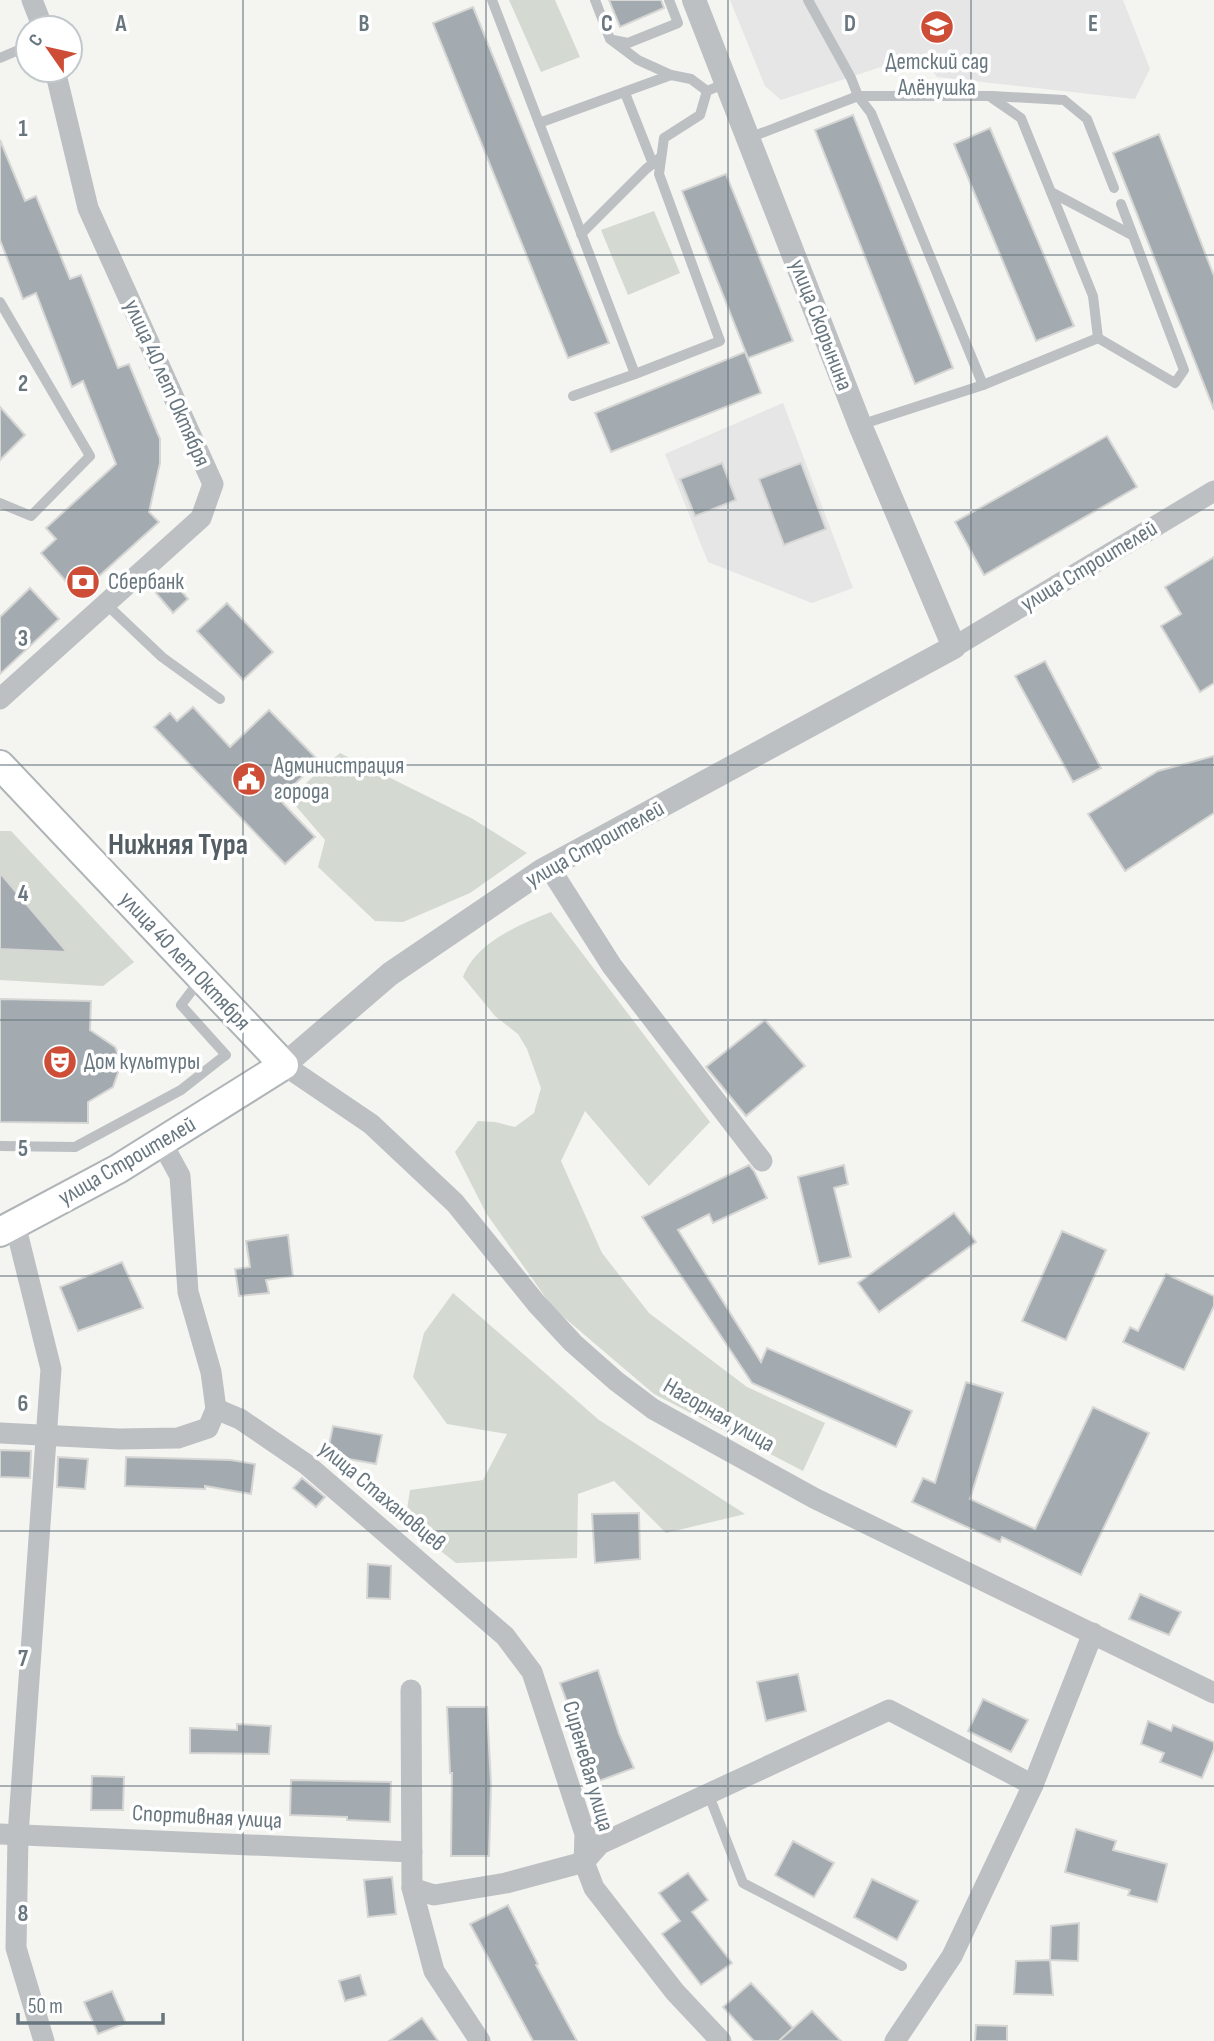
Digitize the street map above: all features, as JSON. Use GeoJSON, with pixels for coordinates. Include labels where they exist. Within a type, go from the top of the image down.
{"type":"FeatureCollection","features":[{"type":"Feature","properties":{"kind":"main road","name":"улица 40 лет Октября"},"geometry":{"type":"LineString","coordinates":[[0,765],[284,1065]]}},
{"type":"Feature","properties":{"kind":"main road","name":"улица Строителей"},"geometry":{"type":"LineString","coordinates":[[7,1228],[118,1170],[284,1065]]}},
{"type":"Feature","properties":{"kind":"street","name":"улица Скорынина"},"geometry":{"type":"LineString","coordinates":[[694,0],[717,87],[749,138],[860,425],[954,647]]}},
{"type":"Feature","properties":{"kind":"street","name":"улица 40 лет Октября"},"geometry":{"type":"LineString","coordinates":[[0,699],[201,518],[213,484],[88,208],[58,84]]}},
{"type":"Feature","properties":{"kind":"street","name":"улица Строителей"},"geometry":{"type":"LineString","coordinates":[[284,1065],[390,974],[549,867],[954,647],[1214,491]]}},
{"type":"Feature","properties":{"kind":"street"},"geometry":{"type":"LineString","coordinates":[[549,867],[612,966],[762,1161]]}},
{"type":"Feature","properties":{"kind":"street","name":"Нагорная улица"},"geometry":{"type":"LineString","coordinates":[[284,1065],[380,1133],[455,1203],[536,1303],[573,1343],[653,1409],[814,1498],[1214,1693]]}},
{"type":"Feature","properties":{"kind":"street"},"geometry":{"type":"LineString","coordinates":[[0,1433],[119,1439],[177,1438],[208,1428],[216,1409],[211,1371],[188,1292],[180,1176],[162,1143]]}},
{"type":"Feature","properties":{"kind":"street"},"geometry":{"type":"LineString","coordinates":[[7,1228],[51,1369],[9,1834],[16,1948],[44,2041]]}},
{"type":"Feature","properties":{"kind":"street","name":"улица Стахановцев"},"geometry":{"type":"LineString","coordinates":[[216,1409],[240,1419],[306,1464],[505,1636]]}},
{"type":"Feature","properties":{"kind":"street"},"geometry":{"type":"LineString","coordinates":[[895,2041],[952,1955],[1033,1784],[1093,1633]]}},
{"type":"Feature","properties":{"kind":"street","name":"Сиреневая улица"},"geometry":{"type":"LineString","coordinates":[[505,1636],[532,1672],[585,1834],[584,1862],[594,1888],[675,1992],[721,2041]]}},
{"type":"Feature","properties":{"kind":"street"},"geometry":{"type":"LineString","coordinates":[[411,1690],[412,1888],[434,1971],[480,2041]]}},
{"type":"Feature","properties":{"kind":"street"},"geometry":{"type":"LineString","coordinates":[[412,1888],[435,1895],[506,1883],[584,1862],[600,1844],[889,1710],[1033,1784]]}},
{"type":"Feature","properties":{"kind":"street","name":"Спортивная улица"},"geometry":{"type":"LineString","coordinates":[[9,1834],[412,1852]]}},
{"type":"Feature","properties":{"kind":"lane"},"geometry":{"type":"LineString","coordinates":[[492,0],[635,374]]}},
{"type":"Feature","properties":{"kind":"lane"},"geometry":{"type":"LineString","coordinates":[[581,234],[657,161],[664,138],[700,115],[717,87],[671,75],[638,60],[610,39],[595,0]]}},
{"type":"Feature","properties":{"kind":"lane"},"geometry":{"type":"LineString","coordinates":[[610,39],[628,43],[678,23],[668,0]]}},
{"type":"Feature","properties":{"kind":"lane"},"geometry":{"type":"LineString","coordinates":[[807,0],[851,78],[858,96],[871,113],[983,385]]}},
{"type":"Feature","properties":{"kind":"lane"},"geometry":{"type":"LineString","coordinates":[[539,123],[671,75]]}},
{"type":"Feature","properties":{"kind":"lane"},"geometry":{"type":"LineString","coordinates":[[573,397],[720,341],[659,174],[657,161],[625,93]]}},
{"type":"Feature","properties":{"kind":"lane"},"geometry":{"type":"LineString","coordinates":[[749,138],[858,96],[989,96],[1064,100],[1087,120],[1114,187]]}},
{"type":"Feature","properties":{"kind":"lane"},"geometry":{"type":"LineString","coordinates":[[989,96],[1021,118],[1093,296],[1098,338]]}},
{"type":"Feature","properties":{"kind":"lane"},"geometry":{"type":"LineString","coordinates":[[1051,192],[1132,235]]}},
{"type":"Feature","properties":{"kind":"lane"},"geometry":{"type":"LineString","coordinates":[[1098,338],[1175,383],[1184,370],[1121,204]]}},
{"type":"Feature","properties":{"kind":"lane"},"geometry":{"type":"LineString","coordinates":[[0,302],[90,456],[31,516],[0,503]]}},
{"type":"Feature","properties":{"kind":"lane"},"geometry":{"type":"LineString","coordinates":[[860,425],[983,385],[1098,338]]}},
{"type":"Feature","properties":{"kind":"lane"},"geometry":{"type":"LineString","coordinates":[[105,603],[162,657],[220,699]]}},
{"type":"Feature","properties":{"kind":"lane"},"geometry":{"type":"LineString","coordinates":[[0,1146],[75,1147],[181,1090],[226,1055],[181,1005],[202,978]]}},
{"type":"Feature","properties":{"kind":"lane"},"geometry":{"type":"LineString","coordinates":[[708,1793],[743,1883],[902,1966]]}},
{"type":"Feature","properties":{"kind":"shaded area"},"geometry":{"type":"Polygon","coordinates":[[[509,0],[555,0],[580,57],[541,72],[509,0]]]}},
{"type":"Feature","properties":{"kind":"shaded area","name":"Детский сад Алёнушка"},"geometry":{"type":"Polygon","coordinates":[[[730,0],[1123,0],[1150,69],[1135,99],[937,77],[920,54],[781,100],[765,86],[730,0]]]}},
{"type":"Feature","properties":{"kind":"shaded area"},"geometry":{"type":"Polygon","coordinates":[[[654,211],[680,273],[628,295],[601,230],[654,211]]]}},
{"type":"Feature","properties":{"kind":"shaded area"},"geometry":{"type":"Polygon","coordinates":[[[783,403],[853,588],[812,603],[708,562],[665,454],[783,403]]]}},
{"type":"Feature","properties":{"kind":"shaded area"},"geometry":{"type":"Polygon","coordinates":[[[340,753],[473,819],[527,853],[470,893],[403,922],[375,921],[318,867],[325,840],[289,798],[340,753]]]}},
{"type":"Feature","properties":{"kind":"shaded area"},"geometry":{"type":"Polygon","coordinates":[[[0,831],[11,831],[134,962],[103,986],[0,980],[0,831]]]}},
{"type":"Feature","properties":{"kind":"shaded area"},"geometry":{"type":"Polygon","coordinates":[[[551,912],[710,1122],[649,1186],[585,1111],[561,1161],[602,1253],[649,1313],[747,1387],[825,1423],[803,1471],[654,1394],[553,1308],[486,1213],[455,1152],[478,1121],[515,1127],[534,1113],[541,1088],[527,1049],[518,1034],[495,1016],[463,977],[469,965],[488,944],[551,912]]]}},
{"type":"Feature","properties":{"kind":"shaded area"},"geometry":{"type":"Polygon","coordinates":[[[453,1293],[599,1420],[745,1514],[666,1533],[614,1481],[578,1494],[577,1558],[456,1563],[405,1523],[410,1490],[483,1480],[507,1434],[447,1424],[413,1377],[424,1333],[453,1293]]]}},
{"type":"Feature","properties":{"kind":"building"},"geometry":{"type":"Polygon","coordinates":[[[609,0],[661,0],[664,8],[620,27],[609,0]]]}},
{"type":"Feature","properties":{"kind":"building"},"geometry":{"type":"Polygon","coordinates":[[[473,7],[609,343],[568,358],[433,23],[473,7]]]}},
{"type":"Feature","properties":{"kind":"building"},"geometry":{"type":"Polygon","coordinates":[[[853,115],[953,368],[915,384],[815,130],[853,115]]]}},
{"type":"Feature","properties":{"kind":"building"},"geometry":{"type":"Polygon","coordinates":[[[990,128],[1074,326],[1036,341],[954,144],[990,128]]]}},
{"type":"Feature","properties":{"kind":"building"},"geometry":{"type":"Polygon","coordinates":[[[1159,134],[1214,276],[1214,410],[1113,153],[1159,134]]]}},
{"type":"Feature","properties":{"kind":"building"},"geometry":{"type":"Polygon","coordinates":[[[0,140],[25,201],[36,196],[70,279],[81,275],[118,368],[129,364],[160,439],[160,463],[149,512],[159,522],[78,595],[41,553],[56,539],[46,528],[116,464],[83,381],[72,387],[36,293],[23,299],[0,240],[0,140]]]}},
{"type":"Feature","properties":{"kind":"building"},"geometry":{"type":"Polygon","coordinates":[[[726,174],[793,341],[748,358],[682,191],[726,174]]]}},
{"type":"Feature","properties":{"kind":"building"},"geometry":{"type":"Polygon","coordinates":[[[745,352],[761,393],[611,452],[595,413],[745,352]]]}},
{"type":"Feature","properties":{"kind":"building"},"geometry":{"type":"Polygon","coordinates":[[[0,407],[25,435],[0,460],[0,407]]]}},
{"type":"Feature","properties":{"kind":"building"},"geometry":{"type":"Polygon","coordinates":[[[1107,436],[1137,487],[984,575],[955,522],[1107,436]]]}},
{"type":"Feature","properties":{"kind":"building"},"geometry":{"type":"Polygon","coordinates":[[[722,463],[736,500],[695,516],[680,479],[722,463]]]}},
{"type":"Feature","properties":{"kind":"building"},"geometry":{"type":"Polygon","coordinates":[[[801,463],[826,529],[784,545],[759,479],[801,463]]]}},
{"type":"Feature","properties":{"kind":"building"},"geometry":{"type":"Polygon","coordinates":[[[1214,557],[1214,683],[1200,692],[1161,626],[1181,614],[1165,587],[1214,557]]]}},
{"type":"Feature","properties":{"kind":"building"},"geometry":{"type":"Polygon","coordinates":[[[172,580],[188,599],[173,613],[156,593],[172,580]]]}},
{"type":"Feature","properties":{"kind":"building"},"geometry":{"type":"Polygon","coordinates":[[[30,588],[59,619],[0,674],[0,617],[30,588]]]}},
{"type":"Feature","properties":{"kind":"building"},"geometry":{"type":"Polygon","coordinates":[[[227,603],[273,652],[243,680],[197,631],[227,603]]]}},
{"type":"Feature","properties":{"kind":"building"},"geometry":{"type":"Polygon","coordinates":[[[1045,661],[1101,768],[1073,782],[1015,676],[1045,661]]]}},
{"type":"Feature","properties":{"kind":"building"},"geometry":{"type":"Polygon","coordinates":[[[193,707],[230,747],[269,710],[319,761],[279,799],[315,837],[285,864],[154,727],[170,713],[177,721],[193,707]]]}},
{"type":"Feature","properties":{"kind":"building"},"geometry":{"type":"Polygon","coordinates":[[[1214,756],[1214,813],[1125,871],[1088,814],[1158,771],[1214,756]]]}},
{"type":"Feature","properties":{"kind":"building"},"geometry":{"type":"Polygon","coordinates":[[[0,873],[67,952],[0,949],[0,873]]]}},
{"type":"Feature","properties":{"kind":"building","name":"Дом культуры"},"geometry":{"type":"Polygon","coordinates":[[[0,999],[91,1001],[90,1030],[115,1047],[120,1067],[113,1087],[88,1102],[88,1123],[0,1122],[0,999]]]}},
{"type":"Feature","properties":{"kind":"building"},"geometry":{"type":"Polygon","coordinates":[[[765,1020],[805,1066],[746,1116],[706,1067],[765,1020]]]}},
{"type":"Feature","properties":{"kind":"building"},"geometry":{"type":"Polygon","coordinates":[[[749,1165],[767,1198],[713,1223],[709,1214],[678,1230],[761,1362],[767,1348],[912,1411],[896,1447],[752,1383],[642,1217],[749,1165]]]}},
{"type":"Feature","properties":{"kind":"building"},"geometry":{"type":"Polygon","coordinates":[[[844,1165],[848,1184],[834,1188],[851,1257],[819,1264],[798,1177],[844,1165]]]}},
{"type":"Feature","properties":{"kind":"building"},"geometry":{"type":"Polygon","coordinates":[[[954,1213],[976,1242],[879,1312],[858,1283],[954,1213]]]}},
{"type":"Feature","properties":{"kind":"building"},"geometry":{"type":"Polygon","coordinates":[[[1062,1231],[1106,1250],[1066,1340],[1022,1321],[1062,1231]]]}},
{"type":"Feature","properties":{"kind":"building"},"geometry":{"type":"Polygon","coordinates":[[[288,1235],[293,1276],[266,1280],[269,1293],[239,1296],[235,1269],[250,1267],[246,1241],[288,1235]]]}},
{"type":"Feature","properties":{"kind":"building"},"geometry":{"type":"Polygon","coordinates":[[[122,1262],[143,1308],[78,1331],[60,1287],[122,1262]]]}},
{"type":"Feature","properties":{"kind":"building"},"geometry":{"type":"Polygon","coordinates":[[[1166,1274],[1214,1296],[1214,1306],[1184,1370],[1123,1342],[1130,1327],[1138,1331],[1166,1274]]]}},
{"type":"Feature","properties":{"kind":"building"},"geometry":{"type":"Polygon","coordinates":[[[966,1382],[1003,1393],[970,1499],[1035,1529],[1093,1407],[1149,1433],[1081,1575],[1002,1537],[1000,1542],[912,1502],[923,1478],[935,1483],[966,1382]]]}},
{"type":"Feature","properties":{"kind":"building"},"geometry":{"type":"Polygon","coordinates":[[[333,1426],[382,1435],[376,1464],[327,1455],[333,1426]]]}},
{"type":"Feature","properties":{"kind":"building"},"geometry":{"type":"Polygon","coordinates":[[[0,1450],[31,1451],[30,1478],[0,1477],[0,1450]]]}},
{"type":"Feature","properties":{"kind":"building"},"geometry":{"type":"Polygon","coordinates":[[[58,1457],[88,1459],[85,1489],[57,1487],[58,1457]]]}},
{"type":"Feature","properties":{"kind":"building"},"geometry":{"type":"Polygon","coordinates":[[[126,1457],[231,1460],[255,1464],[251,1494],[205,1486],[205,1489],[125,1486],[126,1457]]]}},
{"type":"Feature","properties":{"kind":"building"},"geometry":{"type":"Polygon","coordinates":[[[302,1478],[325,1497],[316,1507],[293,1488],[302,1478]]]}},
{"type":"Feature","properties":{"kind":"building"},"geometry":{"type":"Polygon","coordinates":[[[639,1513],[640,1559],[595,1563],[592,1514],[639,1513]]]}},
{"type":"Feature","properties":{"kind":"building"},"geometry":{"type":"Polygon","coordinates":[[[368,1564],[391,1566],[390,1599],[367,1598],[368,1564]]]}},
{"type":"Feature","properties":{"kind":"building"},"geometry":{"type":"Polygon","coordinates":[[[1140,1594],[1181,1612],[1169,1635],[1129,1619],[1140,1594]]]}},
{"type":"Feature","properties":{"kind":"building"},"geometry":{"type":"Polygon","coordinates":[[[598,1670],[619,1734],[634,1768],[596,1782],[560,1683],[598,1670]]]}},
{"type":"Feature","properties":{"kind":"building"},"geometry":{"type":"Polygon","coordinates":[[[798,1674],[806,1711],[766,1721],[757,1682],[798,1674]]]}},
{"type":"Feature","properties":{"kind":"building"},"geometry":{"type":"Polygon","coordinates":[[[983,1699],[1028,1720],[1011,1752],[968,1731],[983,1699]]]}},
{"type":"Feature","properties":{"kind":"building"},"geometry":{"type":"Polygon","coordinates":[[[447,1707],[487,1707],[491,1784],[489,1856],[451,1856],[452,1773],[447,1707]]]}},
{"type":"Feature","properties":{"kind":"building"},"geometry":{"type":"Polygon","coordinates":[[[1148,1721],[1171,1731],[1173,1725],[1214,1742],[1214,1749],[1202,1778],[1160,1762],[1164,1753],[1141,1744],[1148,1721]]]}},
{"type":"Feature","properties":{"kind":"building"},"geometry":{"type":"Polygon","coordinates":[[[237,1724],[271,1726],[269,1754],[190,1753],[190,1728],[237,1730],[237,1724]]]}},
{"type":"Feature","properties":{"kind":"building"},"geometry":{"type":"Polygon","coordinates":[[[92,1776],[124,1777],[123,1810],[91,1810],[92,1776]]]}},
{"type":"Feature","properties":{"kind":"building"},"geometry":{"type":"Polygon","coordinates":[[[291,1780],[391,1782],[390,1822],[290,1815],[291,1780]]]}},
{"type":"Feature","properties":{"kind":"building"},"geometry":{"type":"Polygon","coordinates":[[[1076,1829],[1116,1841],[1113,1850],[1167,1864],[1157,1902],[1128,1895],[1130,1890],[1065,1872],[1076,1829]]]}},
{"type":"Feature","properties":{"kind":"building"},"geometry":{"type":"Polygon","coordinates":[[[793,1841],[834,1863],[814,1897],[775,1875],[793,1841]]]}},
{"type":"Feature","properties":{"kind":"building"},"geometry":{"type":"Polygon","coordinates":[[[688,1873],[708,1900],[692,1912],[732,1963],[701,1985],[662,1934],[680,1921],[659,1893],[688,1873]]]}},
{"type":"Feature","properties":{"kind":"building"},"geometry":{"type":"Polygon","coordinates":[[[392,1877],[396,1914],[368,1917],[364,1880],[392,1877]]]}},
{"type":"Feature","properties":{"kind":"building"},"geometry":{"type":"Polygon","coordinates":[[[872,1879],[918,1901],[897,1940],[854,1917],[872,1879]]]}},
{"type":"Feature","properties":{"kind":"building"},"geometry":{"type":"Polygon","coordinates":[[[508,1905],[538,1964],[536,1965],[577,2041],[533,2041],[470,1924],[508,1905]]]}},
{"type":"Feature","properties":{"kind":"building"},"geometry":{"type":"Polygon","coordinates":[[[1079,1923],[1078,1961],[1050,1960],[1051,1926],[1079,1923]]]}},
{"type":"Feature","properties":{"kind":"building"},"geometry":{"type":"Polygon","coordinates":[[[1050,1960],[1053,1995],[1014,1994],[1016,1961],[1050,1960]]]}},
{"type":"Feature","properties":{"kind":"building"},"geometry":{"type":"Polygon","coordinates":[[[360,1975],[366,1995],[345,2001],[339,1981],[360,1975]]]}},
{"type":"Feature","properties":{"kind":"building"},"geometry":{"type":"Polygon","coordinates":[[[751,1983],[793,2028],[779,2041],[754,2041],[723,2007],[751,1983]]]}},
{"type":"Feature","properties":{"kind":"building"},"geometry":{"type":"Polygon","coordinates":[[[112,1991],[126,2023],[98,2034],[84,2002],[112,1991]]]}},
{"type":"Feature","properties":{"kind":"building"},"geometry":{"type":"Polygon","coordinates":[[[812,2011],[841,2041],[779,2041],[812,2011]]]}},
{"type":"Feature","properties":{"kind":"building"},"geometry":{"type":"Polygon","coordinates":[[[422,2018],[438,2041],[389,2041],[422,2018]]]}},
{"type":"Feature","properties":{"kind":"building"},"geometry":{"type":"Polygon","coordinates":[[[976,2025],[1007,2026],[1007,2041],[975,2041],[976,2025]]]}},
{"type":"Feature","properties":{"kind":"place","name":"Детский сад Алёнушка"},"geometry":{"type":"Point","coordinates":[937,27]}},
{"type":"Feature","properties":{"kind":"place","name":"Сбербанк"},"geometry":{"type":"Point","coordinates":[83,582]}},
{"type":"Feature","properties":{"kind":"place","name":"Администрация города"},"geometry":{"type":"Point","coordinates":[249,779]}},
{"type":"Feature","properties":{"kind":"place","name":"Дом культуры"},"geometry":{"type":"Point","coordinates":[60,1062]}},
{"type":"Feature","properties":{"kind":"district","name":"Нижняя Тура"},"geometry":{"type":"Point","coordinates":[178,845]}}]}
